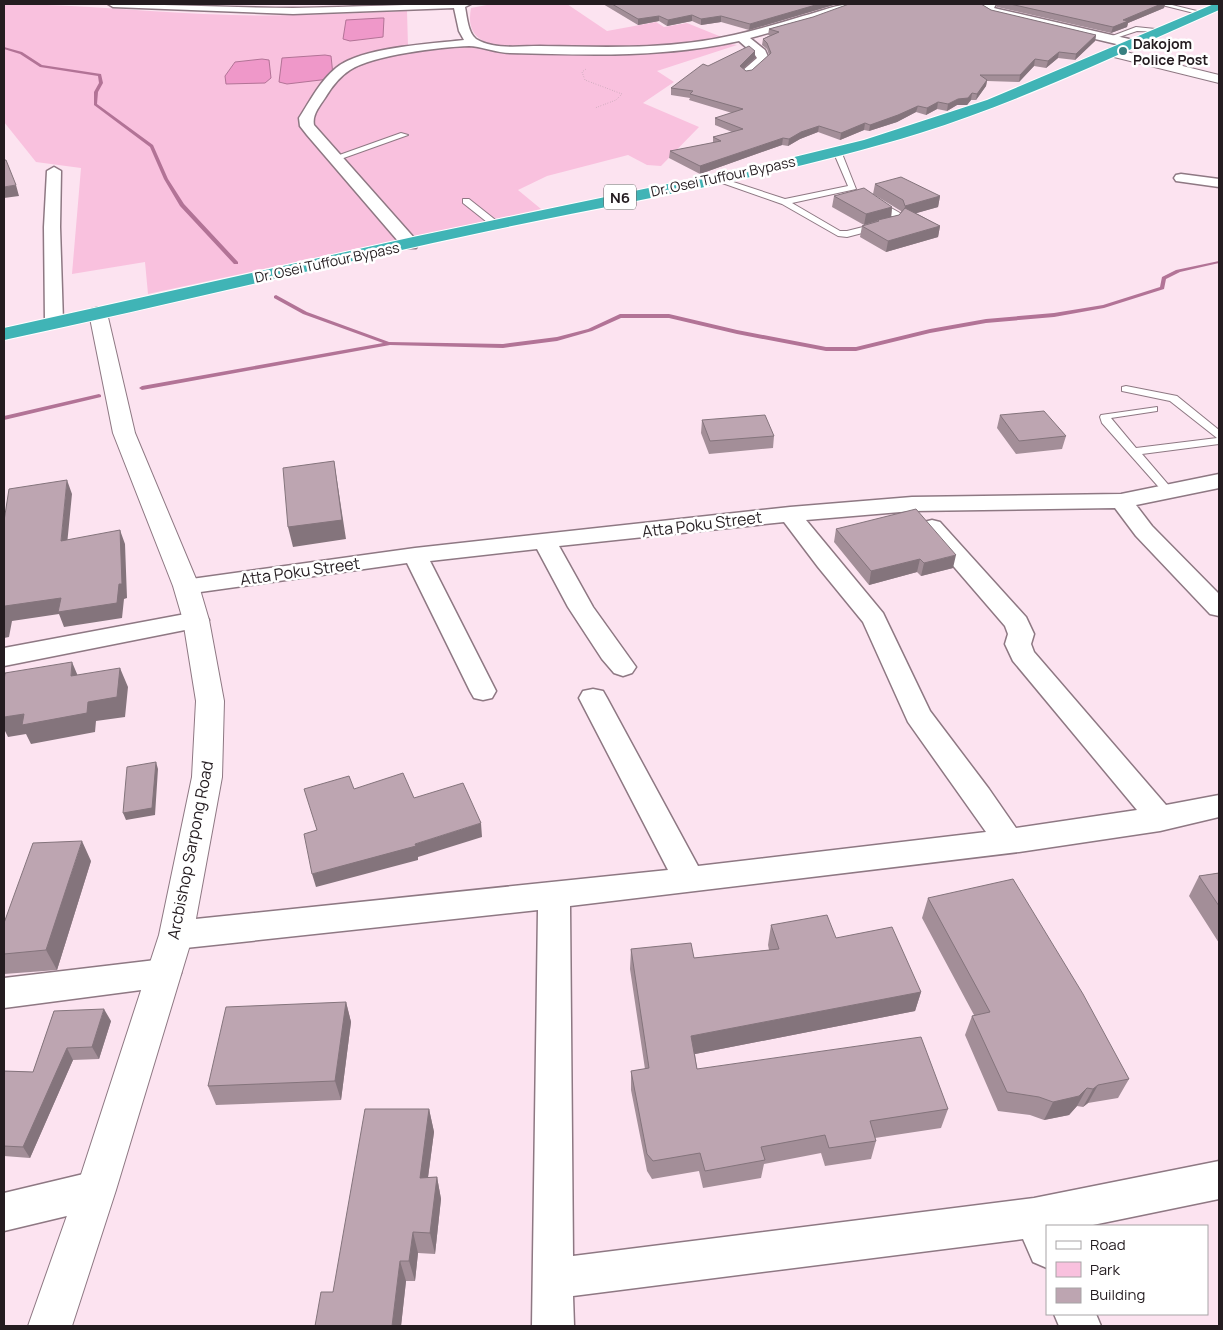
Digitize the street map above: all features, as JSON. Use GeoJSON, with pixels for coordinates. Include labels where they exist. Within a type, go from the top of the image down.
{"type":"FeatureCollection","features":[{"type":"Feature","properties":{"kind":"highway","name":"Dr. Osei Tuffour Bypass"},"geometry":{"type":"LineString","coordinates":[[4,334],[495,224],[837,151],[916,129],[953,116],[1072,70],[1110,45],[1130,43],[1219,6]]}},
{"type":"Feature","properties":{"kind":"street"},"geometry":{"type":"LineString","coordinates":[[114,4],[293,11],[463,4],[467,37],[472,42]]}},
{"type":"Feature","properties":{"kind":"street"},"geometry":{"type":"LineString","coordinates":[[410,244],[307,126],[306,118],[336,76],[346,67],[378,57],[472,42],[508,49],[612,51],[670,49],[741,37],[854,4]]}},
{"type":"Feature","properties":{"kind":"street"},"geometry":{"type":"LineString","coordinates":[[991,4],[987,9],[994,12],[1219,79]]}},
{"type":"Feature","properties":{"kind":"street"},"geometry":{"type":"LineString","coordinates":[[741,37],[761,53],[763,59],[747,72]]}},
{"type":"Feature","properties":{"kind":"street"},"geometry":{"type":"LineString","coordinates":[[54,171],[52,227],[54,322]]}},
{"type":"Feature","properties":{"kind":"street"},"geometry":{"type":"LineString","coordinates":[[1181,178],[1219,183]]}},
{"type":"Feature","properties":{"kind":"street","name":"Arcbishop Sarpong Road"},"geometry":{"type":"LineString","coordinates":[[50,1326],[96,1190],[176,934],[207,777],[210,701],[196,620],[186,586],[124,433],[98,313]]}},
{"type":"Feature","properties":{"kind":"street","name":"Atta Poku Street"},"geometry":{"type":"LineString","coordinates":[[186,586],[415,556],[790,514],[912,504],[1121,500],[1219,481]]}},
{"type":"Feature","properties":{"kind":"street"},"geometry":{"type":"LineString","coordinates":[[1121,500],[1144,531],[1219,608]]}},
{"type":"Feature","properties":{"kind":"street"},"geometry":{"type":"LineString","coordinates":[[912,504],[1017,623],[1021,634],[1018,644],[1022,655],[1081,725],[1128,775],[1160,819]]}},
{"type":"Feature","properties":{"kind":"street"},"geometry":{"type":"LineString","coordinates":[[790,514],[826,562],[874,619],[918,715],[979,797],[1008,842]]}},
{"type":"Feature","properties":{"kind":"street"},"geometry":{"type":"LineString","coordinates":[[545,542],[564,580],[601,642],[624,667]]}},
{"type":"Feature","properties":{"kind":"street"},"geometry":{"type":"LineString","coordinates":[[415,556],[482,690]]}},
{"type":"Feature","properties":{"kind":"street"},"geometry":{"type":"LineString","coordinates":[[4,657],[196,620]]}},
{"type":"Feature","properties":{"kind":"street"},"geometry":{"type":"LineString","coordinates":[[593,698],[689,880]]}},
{"type":"Feature","properties":{"kind":"street"},"geometry":{"type":"LineString","coordinates":[[176,934],[554,896],[1008,842],[1160,819],[1219,806]]}},
{"type":"Feature","properties":{"kind":"street"},"geometry":{"type":"LineString","coordinates":[[553,1326],[554,896]]}},
{"type":"Feature","properties":{"kind":"street"},"geometry":{"type":"LineString","coordinates":[[4,993],[164,973]]}},
{"type":"Feature","properties":{"kind":"street"},"geometry":{"type":"LineString","coordinates":[[1067,1225],[1219,1180]]}},
{"type":"Feature","properties":{"kind":"street"},"geometry":{"type":"LineString","coordinates":[[4,1212],[96,1190]]}},
{"type":"Feature","properties":{"kind":"street"},"geometry":{"type":"LineString","coordinates":[[552,1279],[1040,1233]]}},
{"type":"Feature","properties":{"kind":"lane"},"geometry":{"type":"LineString","coordinates":[[1161,4],[1202,13]]}},
{"type":"Feature","properties":{"kind":"lane"},"geometry":{"type":"LineString","coordinates":[[1110,45],[1136,29],[1162,30]]}},
{"type":"Feature","properties":{"kind":"lane"},"geometry":{"type":"LineString","coordinates":[[335,158],[404,135]]}},
{"type":"Feature","properties":{"kind":"lane"},"geometry":{"type":"LineString","coordinates":[[712,178],[785,202],[838,233],[847,234],[894,222],[898,218],[897,215],[861,191],[837,151]]}},
{"type":"Feature","properties":{"kind":"lane"},"geometry":{"type":"LineString","coordinates":[[785,202],[861,191]]}},
{"type":"Feature","properties":{"kind":"lane"},"geometry":{"type":"LineString","coordinates":[[466,201],[495,224]]}},
{"type":"Feature","properties":{"kind":"lane"},"geometry":{"type":"LineString","coordinates":[[1126,389],[1173,398],[1219,435]]}},
{"type":"Feature","properties":{"kind":"lane"},"geometry":{"type":"LineString","coordinates":[[1153,409],[1106,416],[1106,421],[1168,491]]}},
{"type":"Feature","properties":{"kind":"lane"},"geometry":{"type":"LineString","coordinates":[[1133,452],[1219,441]]}},
{"type":"Feature","properties":{"kind":"path"},"geometry":{"type":"LineString","coordinates":[[595,108],[616,100],[622,94],[585,80],[582,72],[610,57],[612,51]]}},
{"type":"Feature","properties":{"kind":"green space"},"geometry":{"type":"Polygon","coordinates":[[[4,4],[61,5],[203,14],[254,15],[407,11],[408,46],[461,41],[477,47],[502,51],[605,53],[725,43],[737,45],[657,71],[674,82],[643,103],[699,127],[661,166],[647,165],[628,155],[547,176],[518,190],[541,209],[148,294],[145,262],[72,274],[81,168],[36,162],[4,122],[4,4]]]}},
{"type":"Feature","properties":{"kind":"green space"},"geometry":{"type":"Polygon","coordinates":[[[492,4],[567,4],[607,31],[656,22],[664,27],[687,23],[724,38],[674,47],[503,48],[481,40],[473,31],[471,25],[471,8],[492,4]]]}},
{"type":"Feature","properties":{"kind":"shaded area"},"geometry":{"type":"Polygon","coordinates":[[[384,18],[383,37],[350,41],[343,39],[346,20],[384,18]]]}},
{"type":"Feature","properties":{"kind":"shaded area"},"geometry":{"type":"Polygon","coordinates":[[[331,56],[333,75],[329,79],[287,84],[279,82],[282,58],[331,56]]]}},
{"type":"Feature","properties":{"kind":"shaded area"},"geometry":{"type":"Polygon","coordinates":[[[269,60],[271,78],[265,83],[226,84],[225,76],[235,62],[269,60]]]}},
{"type":"Feature","properties":{"kind":"building"},"geometry":{"type":"Polygon","coordinates":[[[612,4],[819,4],[750,24],[721,16],[701,19],[692,15],[668,20],[659,16],[638,19],[612,4]]]}},
{"type":"Feature","properties":{"kind":"building"},"geometry":{"type":"Polygon","coordinates":[[[849,4],[981,4],[991,10],[1096,35],[1076,54],[1059,52],[1048,61],[1035,59],[1020,75],[980,75],[987,80],[977,94],[972,93],[968,98],[958,99],[948,104],[938,102],[927,108],[918,106],[870,125],[865,123],[841,133],[819,126],[801,132],[789,139],[783,138],[700,166],[670,151],[721,141],[713,137],[743,129],[715,118],[743,109],[690,94],[693,91],[671,88],[703,64],[708,66],[749,46],[755,51],[740,66],[746,71],[752,70],[771,53],[763,39],[779,32],[769,29],[813,17],[849,4]]]}},
{"type":"Feature","properties":{"kind":"building"},"geometry":{"type":"Polygon","coordinates":[[[1010,4],[1161,4],[1123,20],[1128,21],[1113,27],[1010,4]]]}},
{"type":"Feature","properties":{"kind":"building"},"geometry":{"type":"Polygon","coordinates":[[[4,160],[6,160],[16,185],[4,187],[4,160]]]}},
{"type":"Feature","properties":{"kind":"building"},"geometry":{"type":"Polygon","coordinates":[[[901,177],[940,196],[905,206],[903,200],[875,184],[901,177]]]}},
{"type":"Feature","properties":{"kind":"building"},"geometry":{"type":"Polygon","coordinates":[[[864,188],[892,207],[866,214],[834,196],[864,188]]]}},
{"type":"Feature","properties":{"kind":"building"},"geometry":{"type":"Polygon","coordinates":[[[905,208],[940,226],[888,241],[862,226],[899,215],[905,208]]]}},
{"type":"Feature","properties":{"kind":"building"},"geometry":{"type":"Polygon","coordinates":[[[1044,411],[1066,436],[1019,441],[1000,415],[1044,411]]]}},
{"type":"Feature","properties":{"kind":"building"},"geometry":{"type":"Polygon","coordinates":[[[765,415],[774,436],[710,441],[702,420],[765,415]]]}},
{"type":"Feature","properties":{"kind":"building"},"geometry":{"type":"Polygon","coordinates":[[[334,461],[342,520],[288,527],[283,468],[334,461]]]}},
{"type":"Feature","properties":{"kind":"building"},"geometry":{"type":"Polygon","coordinates":[[[67,480],[61,541],[120,530],[122,584],[119,584],[117,603],[58,612],[61,598],[5,606],[4,616],[4,521],[9,489],[67,480]]]}},
{"type":"Feature","properties":{"kind":"building"},"geometry":{"type":"Polygon","coordinates":[[[916,509],[956,555],[924,563],[920,559],[871,571],[836,529],[916,509]]]}},
{"type":"Feature","properties":{"kind":"building"},"geometry":{"type":"Polygon","coordinates":[[[72,662],[71,676],[120,668],[117,697],[88,702],[87,713],[22,725],[24,714],[4,717],[5,673],[72,662]]]}},
{"type":"Feature","properties":{"kind":"building"},"geometry":{"type":"Polygon","coordinates":[[[156,762],[152,808],[123,813],[127,767],[156,762]]]}},
{"type":"Feature","properties":{"kind":"building"},"geometry":{"type":"Polygon","coordinates":[[[403,773],[414,798],[463,783],[481,823],[415,844],[416,846],[312,874],[304,834],[317,830],[304,789],[349,776],[354,789],[403,773]]]}},
{"type":"Feature","properties":{"kind":"building"},"geometry":{"type":"Polygon","coordinates":[[[82,841],[46,950],[4,954],[4,923],[33,843],[82,841]]]}},
{"type":"Feature","properties":{"kind":"building"},"geometry":{"type":"Polygon","coordinates":[[[1219,873],[1219,906],[1199,876],[1219,873]]]}},
{"type":"Feature","properties":{"kind":"building"},"geometry":{"type":"Polygon","coordinates":[[[1013,879],[1083,994],[1129,1079],[1098,1085],[1093,1089],[1087,1088],[1079,1096],[1053,1102],[1039,1097],[1007,1092],[972,1016],[990,1012],[928,898],[1013,879]]]}},
{"type":"Feature","properties":{"kind":"building"},"geometry":{"type":"Polygon","coordinates":[[[827,915],[836,938],[892,927],[921,992],[691,1036],[697,1069],[921,1037],[948,1109],[870,1121],[876,1141],[829,1148],[825,1135],[761,1147],[765,1160],[705,1171],[700,1153],[653,1161],[647,1154],[631,1071],[649,1068],[631,949],[691,943],[694,958],[779,949],[771,925],[827,915]]]}},
{"type":"Feature","properties":{"kind":"building"},"geometry":{"type":"Polygon","coordinates":[[[346,1002],[335,1081],[208,1086],[226,1007],[346,1002]]]}},
{"type":"Feature","properties":{"kind":"building"},"geometry":{"type":"Polygon","coordinates":[[[104,1009],[92,1047],[67,1048],[23,1147],[4,1146],[4,1071],[33,1072],[54,1011],[104,1009]]]}},
{"type":"Feature","properties":{"kind":"building"},"geometry":{"type":"Polygon","coordinates":[[[365,1109],[429,1109],[420,1178],[437,1177],[430,1233],[413,1232],[409,1261],[400,1261],[392,1326],[315,1326],[321,1292],[333,1292],[365,1109]]]}},
{"type":"Feature","properties":{"kind":"waterway"},"geometry":{"type":"LineString","coordinates":[[4,48],[21,53],[41,66],[100,75],[101,83],[96,92],[95,104],[152,146],[166,179],[182,205],[236,263]]}},
{"type":"Feature","properties":{"kind":"waterway"},"geometry":{"type":"LineString","coordinates":[[142,388],[390,343],[503,346],[557,339],[590,330],[620,316],[669,316],[737,332],[826,349],[856,349],[930,331],[986,321],[1054,315],[1104,306],[1162,288],[1164,278],[1178,271],[1219,262]]}},
{"type":"Feature","properties":{"kind":"waterway"},"geometry":{"type":"LineString","coordinates":[[276,297],[305,313],[387,342]]}},
{"type":"Feature","properties":{"kind":"waterway"},"geometry":{"type":"LineString","coordinates":[[4,418],[99,396]]}},
{"type":"Feature","properties":{"kind":"place","name":"Dakojom Police Post"},"geometry":{"type":"Point","coordinates":[1123,51]}}]}
